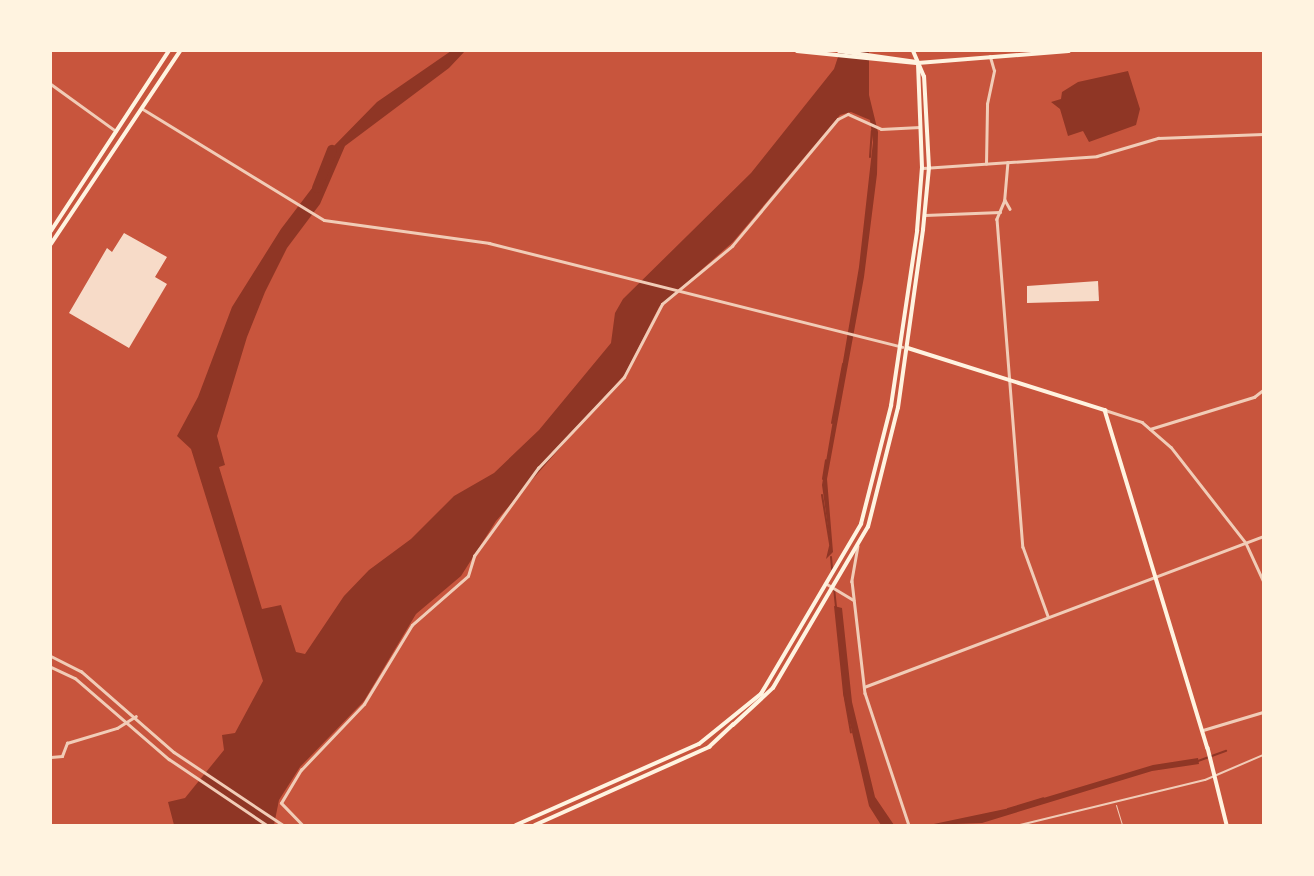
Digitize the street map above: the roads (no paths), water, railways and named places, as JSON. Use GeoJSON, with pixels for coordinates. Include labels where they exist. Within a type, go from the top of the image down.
{"type":"FeatureCollection","features":[{"type":"Feature","properties":{"kind":"main road"},"geometry":{"type":"LineString","coordinates":[[51,232],[169,51]]}},
{"type":"Feature","properties":{"kind":"main road"},"geometry":{"type":"LineString","coordinates":[[51,244],[180,51]]}},
{"type":"Feature","properties":{"kind":"main road"},"geometry":{"type":"LineString","coordinates":[[797,51],[839,52],[918,63],[1069,51]]}},
{"type":"Feature","properties":{"kind":"main road"},"geometry":{"type":"LineString","coordinates":[[535,825],[709,747],[774,688],[859,543],[874,500],[908,348],[925,215],[929,168],[924,77],[913,51]]}},
{"type":"Feature","properties":{"kind":"main road"},"geometry":{"type":"LineString","coordinates":[[516,825],[699,744],[761,694],[861,524],[902,347],[922,168],[918,63]]}},
{"type":"Feature","properties":{"kind":"main road"},"geometry":{"type":"LineString","coordinates":[[908,348],[1105,410],[1203,730],[1227,825]]}},
{"type":"Feature","properties":{"kind":"street"},"geometry":{"type":"LineString","coordinates":[[986,164],[987,104],[994,71],[990,57]]}},
{"type":"Feature","properties":{"kind":"street"},"geometry":{"type":"LineString","coordinates":[[51,84],[116,131]]}},
{"type":"Feature","properties":{"kind":"street"},"geometry":{"type":"LineString","coordinates":[[142,108],[316,217],[346,226],[489,243],[688,290],[908,348]]}},
{"type":"Feature","properties":{"kind":"street"},"geometry":{"type":"LineString","coordinates":[[302,825],[281,803],[301,770],[365,704],[412,625],[468,576],[474,556],[538,468],[624,377],[662,304],[732,246],[838,118],[848,114],[881,129],[920,127]]}},
{"type":"Feature","properties":{"kind":"street"},"geometry":{"type":"LineString","coordinates":[[922,168],[1097,156],[1158,138],[1263,134]]}},
{"type":"Feature","properties":{"kind":"street"},"geometry":{"type":"LineString","coordinates":[[1009,163],[1005,200],[1000,212],[1023,547],[1048,616]]}},
{"type":"Feature","properties":{"kind":"street"},"geometry":{"type":"LineString","coordinates":[[1005,200],[1010,209]]}},
{"type":"Feature","properties":{"kind":"street"},"geometry":{"type":"LineString","coordinates":[[925,215],[1000,212]]}},
{"type":"Feature","properties":{"kind":"street"},"geometry":{"type":"LineString","coordinates":[[1150,429],[1205,409],[1244,401],[1263,390]]}},
{"type":"Feature","properties":{"kind":"street"},"geometry":{"type":"LineString","coordinates":[[1105,410],[1119,412],[1150,429],[1171,447],[1246,543],[1263,580]]}},
{"type":"Feature","properties":{"kind":"street"},"geometry":{"type":"LineString","coordinates":[[864,687],[1263,536]]}},
{"type":"Feature","properties":{"kind":"street"},"geometry":{"type":"LineString","coordinates":[[859,543],[852,568],[864,687],[909,825]]}},
{"type":"Feature","properties":{"kind":"street"},"geometry":{"type":"LineString","coordinates":[[827,584],[854,600]]}},
{"type":"Feature","properties":{"kind":"street"},"geometry":{"type":"LineString","coordinates":[[51,656],[81,671],[136,716],[174,752],[283,825]]}},
{"type":"Feature","properties":{"kind":"street"},"geometry":{"type":"LineString","coordinates":[[51,667],[75,678],[130,722],[169,759],[267,825]]}},
{"type":"Feature","properties":{"kind":"street"},"geometry":{"type":"LineString","coordinates":[[1203,730],[1263,712]]}},
{"type":"Feature","properties":{"kind":"street"},"geometry":{"type":"LineString","coordinates":[[51,757],[62,756],[67,743],[130,722],[136,716]]}},
{"type":"Feature","properties":{"kind":"street"},"geometry":{"type":"LineString","coordinates":[[1020,825],[1205,780],[1214,773],[1263,755]]}},
{"type":"Feature","properties":{"kind":"lane"},"geometry":{"type":"LineString","coordinates":[[1115,802],[1122,825]]}},
{"type":"Feature","properties":{"kind":"waterway"},"geometry":{"type":"LineString","coordinates":[[870,157],[872,131]]}},
{"type":"Feature","properties":{"kind":"waterway"},"geometry":{"type":"LineString","coordinates":[[317,188],[332,150]]}},
{"type":"Feature","properties":{"kind":"waterway"},"geometry":{"type":"LineString","coordinates":[[832,423],[843,364]]}},
{"type":"Feature","properties":{"kind":"waterway"},"geometry":{"type":"LineString","coordinates":[[823,479],[826,460]]}},
{"type":"Feature","properties":{"kind":"waterway"},"geometry":{"type":"LineString","coordinates":[[822,495],[830,544]]}},
{"type":"Feature","properties":{"kind":"waterway"},"geometry":{"type":"LineString","coordinates":[[831,557],[832,569]]}},
{"type":"Feature","properties":{"kind":"waterway"},"geometry":{"type":"LineString","coordinates":[[834,588],[836,607]]}},
{"type":"Feature","properties":{"kind":"waterway"},"geometry":{"type":"LineString","coordinates":[[844,693],[851,732]]}},
{"type":"Feature","properties":{"kind":"waterway"},"geometry":{"type":"LineString","coordinates":[[1198,761],[1226,751]]}},
{"type":"Feature","properties":{"kind":"waterway"},"geometry":{"type":"LineString","coordinates":[[1008,809],[1043,798]]}}]}
